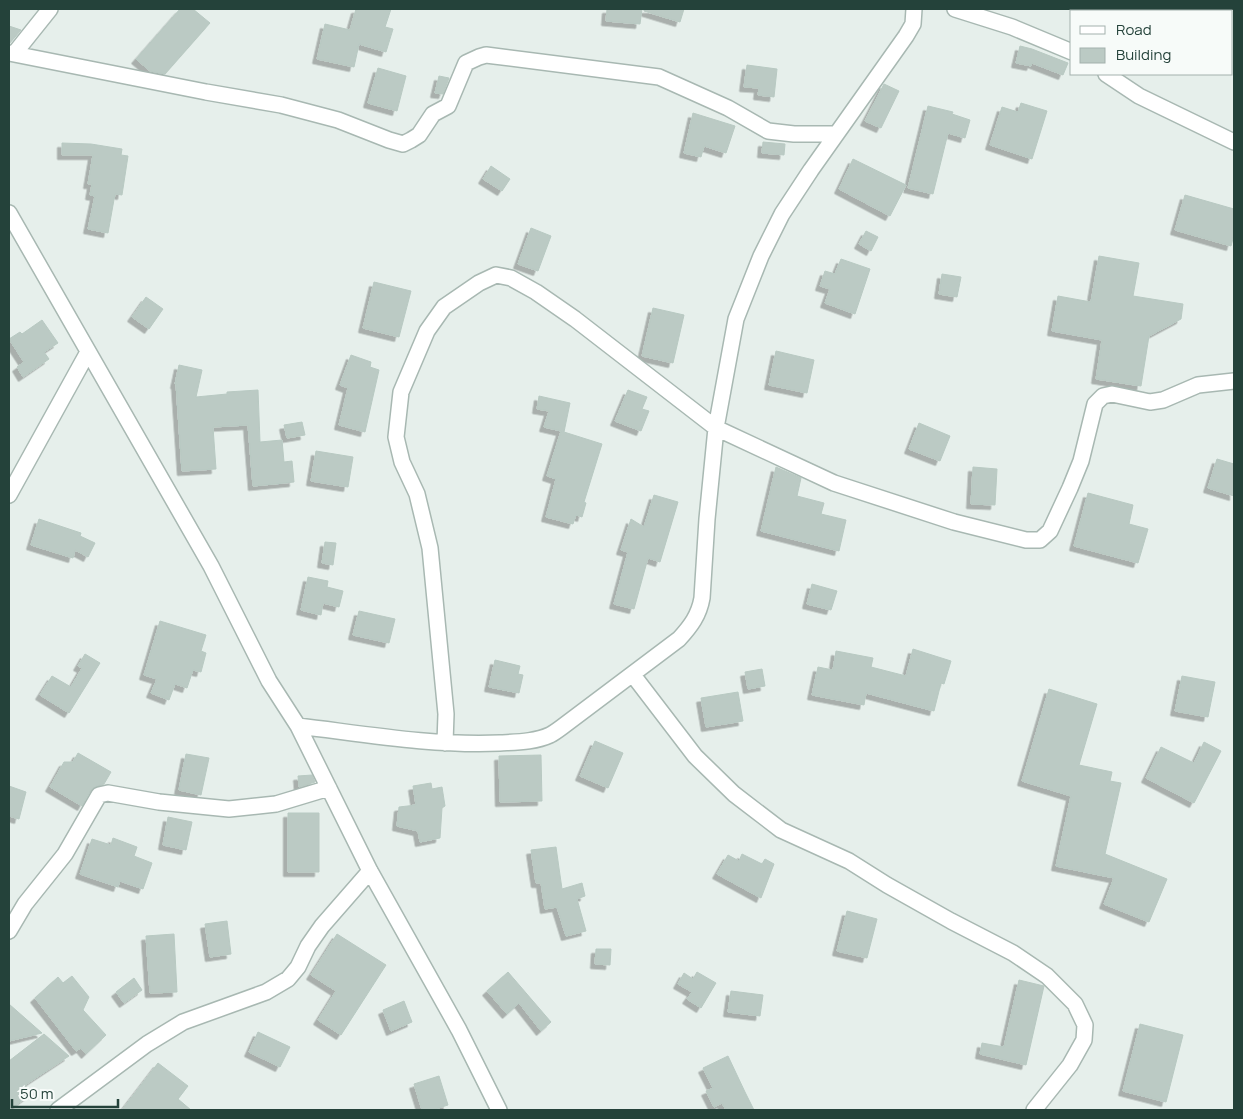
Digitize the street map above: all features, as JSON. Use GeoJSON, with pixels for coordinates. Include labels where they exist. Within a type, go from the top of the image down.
{"type":"FeatureCollection","features":[{"type":"Feature","properties":{"kind":"street"},"geometry":{"type":"LineString","coordinates":[[11,53],[50,9]]}},
{"type":"Feature","properties":{"kind":"street"},"geometry":{"type":"LineString","coordinates":[[298,726],[445,743],[520,742],[550,735],[680,639],[700,610],[705,572],[707,519],[716,428],[736,319],[761,256],[782,214],[906,36],[913,24],[914,9]]}},
{"type":"Feature","properties":{"kind":"street"},"geometry":{"type":"LineString","coordinates":[[955,9],[1012,27],[1070,51]]}},
{"type":"Feature","properties":{"kind":"street"},"geometry":{"type":"LineString","coordinates":[[11,53],[281,105],[338,120],[402,144],[419,135],[433,114],[448,106],[466,63],[486,55],[659,76],[728,108],[768,131],[794,134],[836,134]]}},
{"type":"Feature","properties":{"kind":"street"},"geometry":{"type":"LineString","coordinates":[[1108,75],[1139,96],[1234,142]]}},
{"type":"Feature","properties":{"kind":"street"},"geometry":{"type":"LineString","coordinates":[[9,213],[211,566],[269,681],[298,726],[370,871],[459,1030],[500,1110]]}},
{"type":"Feature","properties":{"kind":"street"},"geometry":{"type":"LineString","coordinates":[[445,743],[446,714],[430,548],[418,494],[402,462],[396,437],[401,392],[427,331],[444,307],[479,283],[496,275],[511,278],[536,292],[575,319],[716,428],[834,483],[954,522],[1026,540],[1040,540],[1050,531],[1081,461],[1095,404],[1103,396],[1112,394],[1150,402],[1163,400],[1198,385],[1234,381]]}},
{"type":"Feature","properties":{"kind":"street"},"geometry":{"type":"LineString","coordinates":[[9,495],[88,352]]}},
{"type":"Feature","properties":{"kind":"street"},"geometry":{"type":"LineString","coordinates":[[632,675],[695,756],[734,794],[781,830],[849,860],[887,885],[1013,953],[1047,976],[1075,1004],[1085,1026],[1084,1040],[1070,1065],[1034,1110]]}},
{"type":"Feature","properties":{"kind":"street"},"geometry":{"type":"LineString","coordinates":[[9,930],[25,904],[65,854],[99,795],[108,793],[159,802],[228,809],[276,804],[329,788]]}},
{"type":"Feature","properties":{"kind":"street"},"geometry":{"type":"LineString","coordinates":[[58,1110],[147,1044],[183,1022],[266,992],[288,979],[298,967],[308,946],[322,926],[370,871]]}},
{"type":"Feature","properties":{"kind":"building"},"geometry":{"type":"Polygon","coordinates":[[[180,9],[193,9],[210,23],[165,74],[150,71],[136,59],[180,9]]]}},
{"type":"Feature","properties":{"kind":"building"},"geometry":{"type":"Polygon","coordinates":[[[356,9],[391,9],[385,27],[393,29],[386,52],[359,44],[354,67],[317,59],[325,24],[350,30],[356,9]]]}},
{"type":"Feature","properties":{"kind":"building"},"geometry":{"type":"Polygon","coordinates":[[[607,9],[642,9],[640,24],[606,21],[607,9]]]}},
{"type":"Feature","properties":{"kind":"building"},"geometry":{"type":"Polygon","coordinates":[[[644,9],[684,9],[680,22],[644,11],[644,9]]]}},
{"type":"Feature","properties":{"kind":"building"},"geometry":{"type":"Polygon","coordinates":[[[9,26],[21,30],[9,44],[9,26]]]}},
{"type":"Feature","properties":{"kind":"building"},"geometry":{"type":"Polygon","coordinates":[[[1020,46],[1068,63],[1063,75],[1032,63],[1031,66],[1016,63],[1020,46]]]}},
{"type":"Feature","properties":{"kind":"building"},"geometry":{"type":"Polygon","coordinates":[[[747,65],[777,69],[774,97],[758,95],[759,88],[744,87],[747,65]]]}},
{"type":"Feature","properties":{"kind":"building"},"geometry":{"type":"Polygon","coordinates":[[[378,68],[406,76],[397,111],[368,103],[378,68]]]}},
{"type":"Feature","properties":{"kind":"building"},"geometry":{"type":"Polygon","coordinates":[[[439,76],[449,78],[443,94],[435,93],[439,76]]]}},
{"type":"Feature","properties":{"kind":"building"},"geometry":{"type":"Polygon","coordinates":[[[884,84],[899,91],[881,128],[865,121],[884,84]]]}},
{"type":"Feature","properties":{"kind":"building"},"geometry":{"type":"Polygon","coordinates":[[[1021,103],[1047,111],[1032,159],[990,145],[1002,107],[1018,112],[1021,103]]]}},
{"type":"Feature","properties":{"kind":"building"},"geometry":{"type":"Polygon","coordinates":[[[928,106],[953,112],[952,114],[970,120],[965,138],[948,133],[933,194],[908,188],[928,106]]]}},
{"type":"Feature","properties":{"kind":"building"},"geometry":{"type":"Polygon","coordinates":[[[693,113],[735,126],[726,153],[704,146],[701,157],[684,153],[693,113]]]}},
{"type":"Feature","properties":{"kind":"building"},"geometry":{"type":"Polygon","coordinates":[[[763,142],[785,144],[784,155],[762,153],[763,142]]]}},
{"type":"Feature","properties":{"kind":"building"},"geometry":{"type":"Polygon","coordinates":[[[62,143],[91,144],[122,149],[121,155],[128,156],[122,195],[115,194],[108,233],[88,229],[95,196],[90,195],[92,184],[88,184],[93,155],[62,155],[62,143]]]}},
{"type":"Feature","properties":{"kind":"building"},"geometry":{"type":"Polygon","coordinates":[[[853,159],[906,185],[890,216],[839,189],[853,159]]]}},
{"type":"Feature","properties":{"kind":"building"},"geometry":{"type":"Polygon","coordinates":[[[491,166],[510,179],[502,191],[483,179],[491,166]]]}},
{"type":"Feature","properties":{"kind":"building"},"geometry":{"type":"Polygon","coordinates":[[[1185,195],[1234,209],[1234,235],[1231,246],[1175,230],[1185,195]]]}},
{"type":"Feature","properties":{"kind":"building"},"geometry":{"type":"Polygon","coordinates":[[[531,228],[551,236],[538,271],[518,264],[531,228]]]}},
{"type":"Feature","properties":{"kind":"building"},"geometry":{"type":"Polygon","coordinates":[[[866,231],[878,237],[871,251],[859,244],[866,231]]]}},
{"type":"Feature","properties":{"kind":"building"},"geometry":{"type":"Polygon","coordinates":[[[1099,256],[1139,263],[1133,296],[1183,304],[1181,319],[1149,336],[1141,386],[1096,379],[1102,340],[1052,331],[1058,296],[1091,302],[1099,256]]]}},
{"type":"Feature","properties":{"kind":"building"},"geometry":{"type":"Polygon","coordinates":[[[841,259],[870,269],[855,314],[825,303],[830,289],[820,286],[825,271],[835,274],[841,259]]]}},
{"type":"Feature","properties":{"kind":"building"},"geometry":{"type":"Polygon","coordinates":[[[942,274],[961,277],[957,297],[939,294],[942,274]]]}},
{"type":"Feature","properties":{"kind":"building"},"geometry":{"type":"Polygon","coordinates":[[[374,282],[411,291],[399,337],[363,328],[374,282]]]}},
{"type":"Feature","properties":{"kind":"building"},"geometry":{"type":"Polygon","coordinates":[[[146,297],[163,309],[149,329],[132,317],[146,297]]]}},
{"type":"Feature","properties":{"kind":"building"},"geometry":{"type":"Polygon","coordinates":[[[653,308],[684,315],[673,363],[642,356],[653,308]]]}},
{"type":"Feature","properties":{"kind":"building"},"geometry":{"type":"Polygon","coordinates":[[[42,320],[58,343],[44,352],[49,359],[23,377],[17,367],[24,362],[9,339],[20,332],[22,334],[42,320]]]}},
{"type":"Feature","properties":{"kind":"building"},"geometry":{"type":"Polygon","coordinates":[[[776,351],[814,360],[807,393],[769,385],[776,351]]]}},
{"type":"Feature","properties":{"kind":"building"},"geometry":{"type":"Polygon","coordinates":[[[351,355],[371,362],[370,367],[379,370],[365,432],[339,425],[348,388],[340,385],[351,355]]]}},
{"type":"Feature","properties":{"kind":"building"},"geometry":{"type":"Polygon","coordinates":[[[179,365],[202,370],[196,397],[258,390],[260,442],[282,440],[284,462],[292,461],[294,482],[253,486],[248,425],[213,427],[216,469],[182,471],[175,384],[179,365]]]}},
{"type":"Feature","properties":{"kind":"building"},"geometry":{"type":"Polygon","coordinates":[[[628,390],[647,397],[642,409],[649,411],[641,431],[615,421],[628,390]]]}},
{"type":"Feature","properties":{"kind":"building"},"geometry":{"type":"Polygon","coordinates":[[[539,396],[570,403],[564,432],[602,444],[584,502],[586,503],[582,517],[576,515],[573,524],[546,517],[556,479],[547,476],[561,431],[544,427],[549,411],[537,409],[539,396]]]}},
{"type":"Feature","properties":{"kind":"building"},"geometry":{"type":"Polygon","coordinates":[[[302,422],[305,435],[287,438],[284,425],[302,422]]]}},
{"type":"Feature","properties":{"kind":"building"},"geometry":{"type":"Polygon","coordinates":[[[919,423],[950,436],[940,461],[909,449],[919,423]]]}},
{"type":"Feature","properties":{"kind":"building"},"geometry":{"type":"Polygon","coordinates":[[[316,451],[353,457],[348,487],[311,481],[316,451]]]}},
{"type":"Feature","properties":{"kind":"building"},"geometry":{"type":"Polygon","coordinates":[[[1217,459],[1234,464],[1234,496],[1208,488],[1217,459]]]}},
{"type":"Feature","properties":{"kind":"building"},"geometry":{"type":"Polygon","coordinates":[[[776,467],[801,478],[797,496],[824,503],[821,514],[846,520],[839,551],[761,531],[776,467]]]}},
{"type":"Feature","properties":{"kind":"building"},"geometry":{"type":"Polygon","coordinates":[[[973,467],[997,469],[995,505],[971,504],[973,467]]]}},
{"type":"Feature","properties":{"kind":"building"},"geometry":{"type":"Polygon","coordinates":[[[1088,493],[1133,505],[1129,524],[1148,529],[1138,563],[1074,546],[1088,493]]]}},
{"type":"Feature","properties":{"kind":"building"},"geometry":{"type":"Polygon","coordinates":[[[654,495],[678,502],[660,562],[648,558],[634,609],[614,604],[628,552],[621,550],[631,519],[644,527],[654,495]]]}},
{"type":"Feature","properties":{"kind":"building"},"geometry":{"type":"Polygon","coordinates":[[[39,519],[81,533],[80,536],[95,543],[88,557],[75,550],[73,558],[31,545],[39,519]]]}},
{"type":"Feature","properties":{"kind":"building"},"geometry":{"type":"Polygon","coordinates":[[[325,542],[336,543],[333,565],[322,563],[325,542]]]}},
{"type":"Feature","properties":{"kind":"building"},"geometry":{"type":"Polygon","coordinates":[[[308,577],[328,581],[327,587],[343,591],[339,607],[323,603],[321,615],[301,610],[308,577]]]}},
{"type":"Feature","properties":{"kind":"building"},"geometry":{"type":"Polygon","coordinates":[[[812,584],[837,591],[831,610],[807,604],[812,584]]]}},
{"type":"Feature","properties":{"kind":"building"},"geometry":{"type":"Polygon","coordinates":[[[359,611],[395,619],[389,643],[353,635],[359,611]]]}},
{"type":"Feature","properties":{"kind":"building"},"geometry":{"type":"Polygon","coordinates":[[[160,621],[206,635],[201,651],[206,653],[201,672],[193,670],[187,688],[175,684],[169,700],[151,693],[157,679],[144,675],[160,621]]]}},
{"type":"Feature","properties":{"kind":"building"},"geometry":{"type":"Polygon","coordinates":[[[913,649],[951,661],[944,684],[941,683],[934,711],[866,693],[864,705],[812,695],[818,667],[833,670],[836,651],[873,658],[871,667],[906,676],[913,649]]]}},
{"type":"Feature","properties":{"kind":"building"},"geometry":{"type":"Polygon","coordinates":[[[85,654],[100,663],[69,713],[40,695],[52,676],[71,687],[82,668],[78,666],[85,654]]]}},
{"type":"Feature","properties":{"kind":"building"},"geometry":{"type":"Polygon","coordinates":[[[495,660],[520,666],[518,674],[523,675],[519,693],[489,687],[495,660]]]}},
{"type":"Feature","properties":{"kind":"building"},"geometry":{"type":"Polygon","coordinates":[[[762,669],[765,686],[748,689],[745,672],[762,669]]]}},
{"type":"Feature","properties":{"kind":"building"},"geometry":{"type":"Polygon","coordinates":[[[1182,676],[1215,682],[1208,717],[1175,711],[1182,676]]]}},
{"type":"Feature","properties":{"kind":"building"},"geometry":{"type":"Polygon","coordinates":[[[1049,689],[1097,704],[1079,765],[1112,772],[1110,781],[1121,783],[1105,854],[1167,879],[1149,922],[1104,904],[1114,878],[1056,866],[1071,796],[1022,781],[1049,689]]]}},
{"type":"Feature","properties":{"kind":"building"},"geometry":{"type":"Polygon","coordinates":[[[738,692],[743,721],[706,727],[701,698],[738,692]]]}},
{"type":"Feature","properties":{"kind":"building"},"geometry":{"type":"Polygon","coordinates":[[[595,741],[623,753],[608,788],[580,776],[595,741]]]}},
{"type":"Feature","properties":{"kind":"building"},"geometry":{"type":"Polygon","coordinates":[[[1204,742],[1221,751],[1194,803],[1146,778],[1161,747],[1194,763],[1204,742]]]}},
{"type":"Feature","properties":{"kind":"building"},"geometry":{"type":"Polygon","coordinates":[[[78,753],[111,772],[104,784],[91,790],[82,806],[50,787],[64,762],[73,762],[78,753]]]}},
{"type":"Feature","properties":{"kind":"building"},"geometry":{"type":"Polygon","coordinates":[[[186,754],[209,758],[201,795],[179,790],[186,754]]]}},
{"type":"Feature","properties":{"kind":"building"},"geometry":{"type":"Polygon","coordinates":[[[541,755],[542,801],[500,802],[499,756],[541,755]]]}},
{"type":"Feature","properties":{"kind":"building"},"geometry":{"type":"Polygon","coordinates":[[[312,775],[315,782],[299,787],[298,776],[312,775]]]}},
{"type":"Feature","properties":{"kind":"building"},"geometry":{"type":"Polygon","coordinates":[[[431,783],[432,789],[442,787],[445,806],[442,808],[440,838],[420,842],[418,831],[397,826],[399,807],[416,805],[413,786],[431,783]]]}},
{"type":"Feature","properties":{"kind":"building"},"geometry":{"type":"Polygon","coordinates":[[[9,786],[26,792],[19,819],[9,816],[9,786]]]}},
{"type":"Feature","properties":{"kind":"building"},"geometry":{"type":"Polygon","coordinates":[[[288,813],[319,813],[319,872],[288,872],[288,813]]]}},
{"type":"Feature","properties":{"kind":"building"},"geometry":{"type":"Polygon","coordinates":[[[168,817],[192,822],[186,850],[163,845],[168,817]]]}},
{"type":"Feature","properties":{"kind":"building"},"geometry":{"type":"Polygon","coordinates":[[[113,838],[137,847],[134,856],[152,863],[143,889],[120,881],[118,887],[80,874],[92,839],[111,845],[113,838]]]}},
{"type":"Feature","properties":{"kind":"building"},"geometry":{"type":"Polygon","coordinates":[[[556,847],[562,889],[582,883],[585,896],[577,899],[586,931],[566,936],[557,907],[545,909],[541,883],[536,883],[531,850],[556,847]]]}},
{"type":"Feature","properties":{"kind":"building"},"geometry":{"type":"Polygon","coordinates":[[[742,854],[762,864],[765,859],[774,864],[761,898],[717,874],[728,855],[739,861],[742,854]]]}},
{"type":"Feature","properties":{"kind":"building"},"geometry":{"type":"Polygon","coordinates":[[[847,911],[877,919],[867,958],[837,951],[847,911]]]}},
{"type":"Feature","properties":{"kind":"building"},"geometry":{"type":"Polygon","coordinates":[[[227,921],[231,954],[210,957],[205,924],[227,921]]]}},
{"type":"Feature","properties":{"kind":"building"},"geometry":{"type":"Polygon","coordinates":[[[174,934],[177,992],[150,993],[146,936],[174,934]]]}},
{"type":"Feature","properties":{"kind":"building"},"geometry":{"type":"Polygon","coordinates":[[[337,934],[386,965],[341,1035],[318,1020],[336,991],[311,975],[337,934]]]}},
{"type":"Feature","properties":{"kind":"building"},"geometry":{"type":"Polygon","coordinates":[[[596,949],[611,949],[610,965],[595,964],[596,949]]]}},
{"type":"Feature","properties":{"kind":"building"},"geometry":{"type":"Polygon","coordinates":[[[508,972],[551,1022],[541,1031],[519,1003],[507,1014],[487,991],[508,972]]]}},
{"type":"Feature","properties":{"kind":"building"},"geometry":{"type":"Polygon","coordinates":[[[697,972],[716,983],[701,1008],[687,999],[692,992],[678,984],[684,973],[693,979],[697,972]]]}},
{"type":"Feature","properties":{"kind":"building"},"geometry":{"type":"Polygon","coordinates":[[[72,976],[89,997],[83,1010],[106,1035],[86,1054],[81,1048],[76,1051],[35,998],[58,977],[63,983],[72,976]]]}},
{"type":"Feature","properties":{"kind":"building"},"geometry":{"type":"Polygon","coordinates":[[[134,978],[142,990],[124,1003],[116,992],[134,978]]]}},
{"type":"Feature","properties":{"kind":"building"},"geometry":{"type":"Polygon","coordinates":[[[1019,980],[1044,986],[1026,1065],[980,1054],[982,1043],[1004,1047],[1019,980]]]}},
{"type":"Feature","properties":{"kind":"building"},"geometry":{"type":"Polygon","coordinates":[[[731,991],[763,995],[760,1016],[728,1012],[731,991]]]}},
{"type":"Feature","properties":{"kind":"building"},"geometry":{"type":"Polygon","coordinates":[[[404,1001],[412,1022],[391,1031],[383,1010],[404,1001]]]}},
{"type":"Feature","properties":{"kind":"building"},"geometry":{"type":"Polygon","coordinates":[[[9,1004],[42,1033],[9,1041],[9,1004]]]}},
{"type":"Feature","properties":{"kind":"building"},"geometry":{"type":"Polygon","coordinates":[[[1140,1024],[1183,1035],[1166,1102],[1123,1091],[1140,1024]]]}},
{"type":"Feature","properties":{"kind":"building"},"geometry":{"type":"Polygon","coordinates":[[[258,1032],[290,1047],[280,1067],[249,1052],[258,1032]]]}},
{"type":"Feature","properties":{"kind":"building"},"geometry":{"type":"Polygon","coordinates":[[[44,1034],[69,1056],[25,1085],[31,1094],[9,1110],[9,1061],[44,1034]]]}},
{"type":"Feature","properties":{"kind":"building"},"geometry":{"type":"Polygon","coordinates":[[[728,1056],[754,1110],[726,1110],[722,1103],[714,1107],[706,1091],[713,1088],[703,1068],[728,1056]]]}},
{"type":"Feature","properties":{"kind":"building"},"geometry":{"type":"Polygon","coordinates":[[[158,1063],[188,1086],[178,1099],[191,1110],[122,1110],[158,1063]]]}},
{"type":"Feature","properties":{"kind":"building"},"geometry":{"type":"Polygon","coordinates":[[[439,1076],[448,1105],[432,1110],[422,1110],[414,1084],[439,1076]]]}}]}
